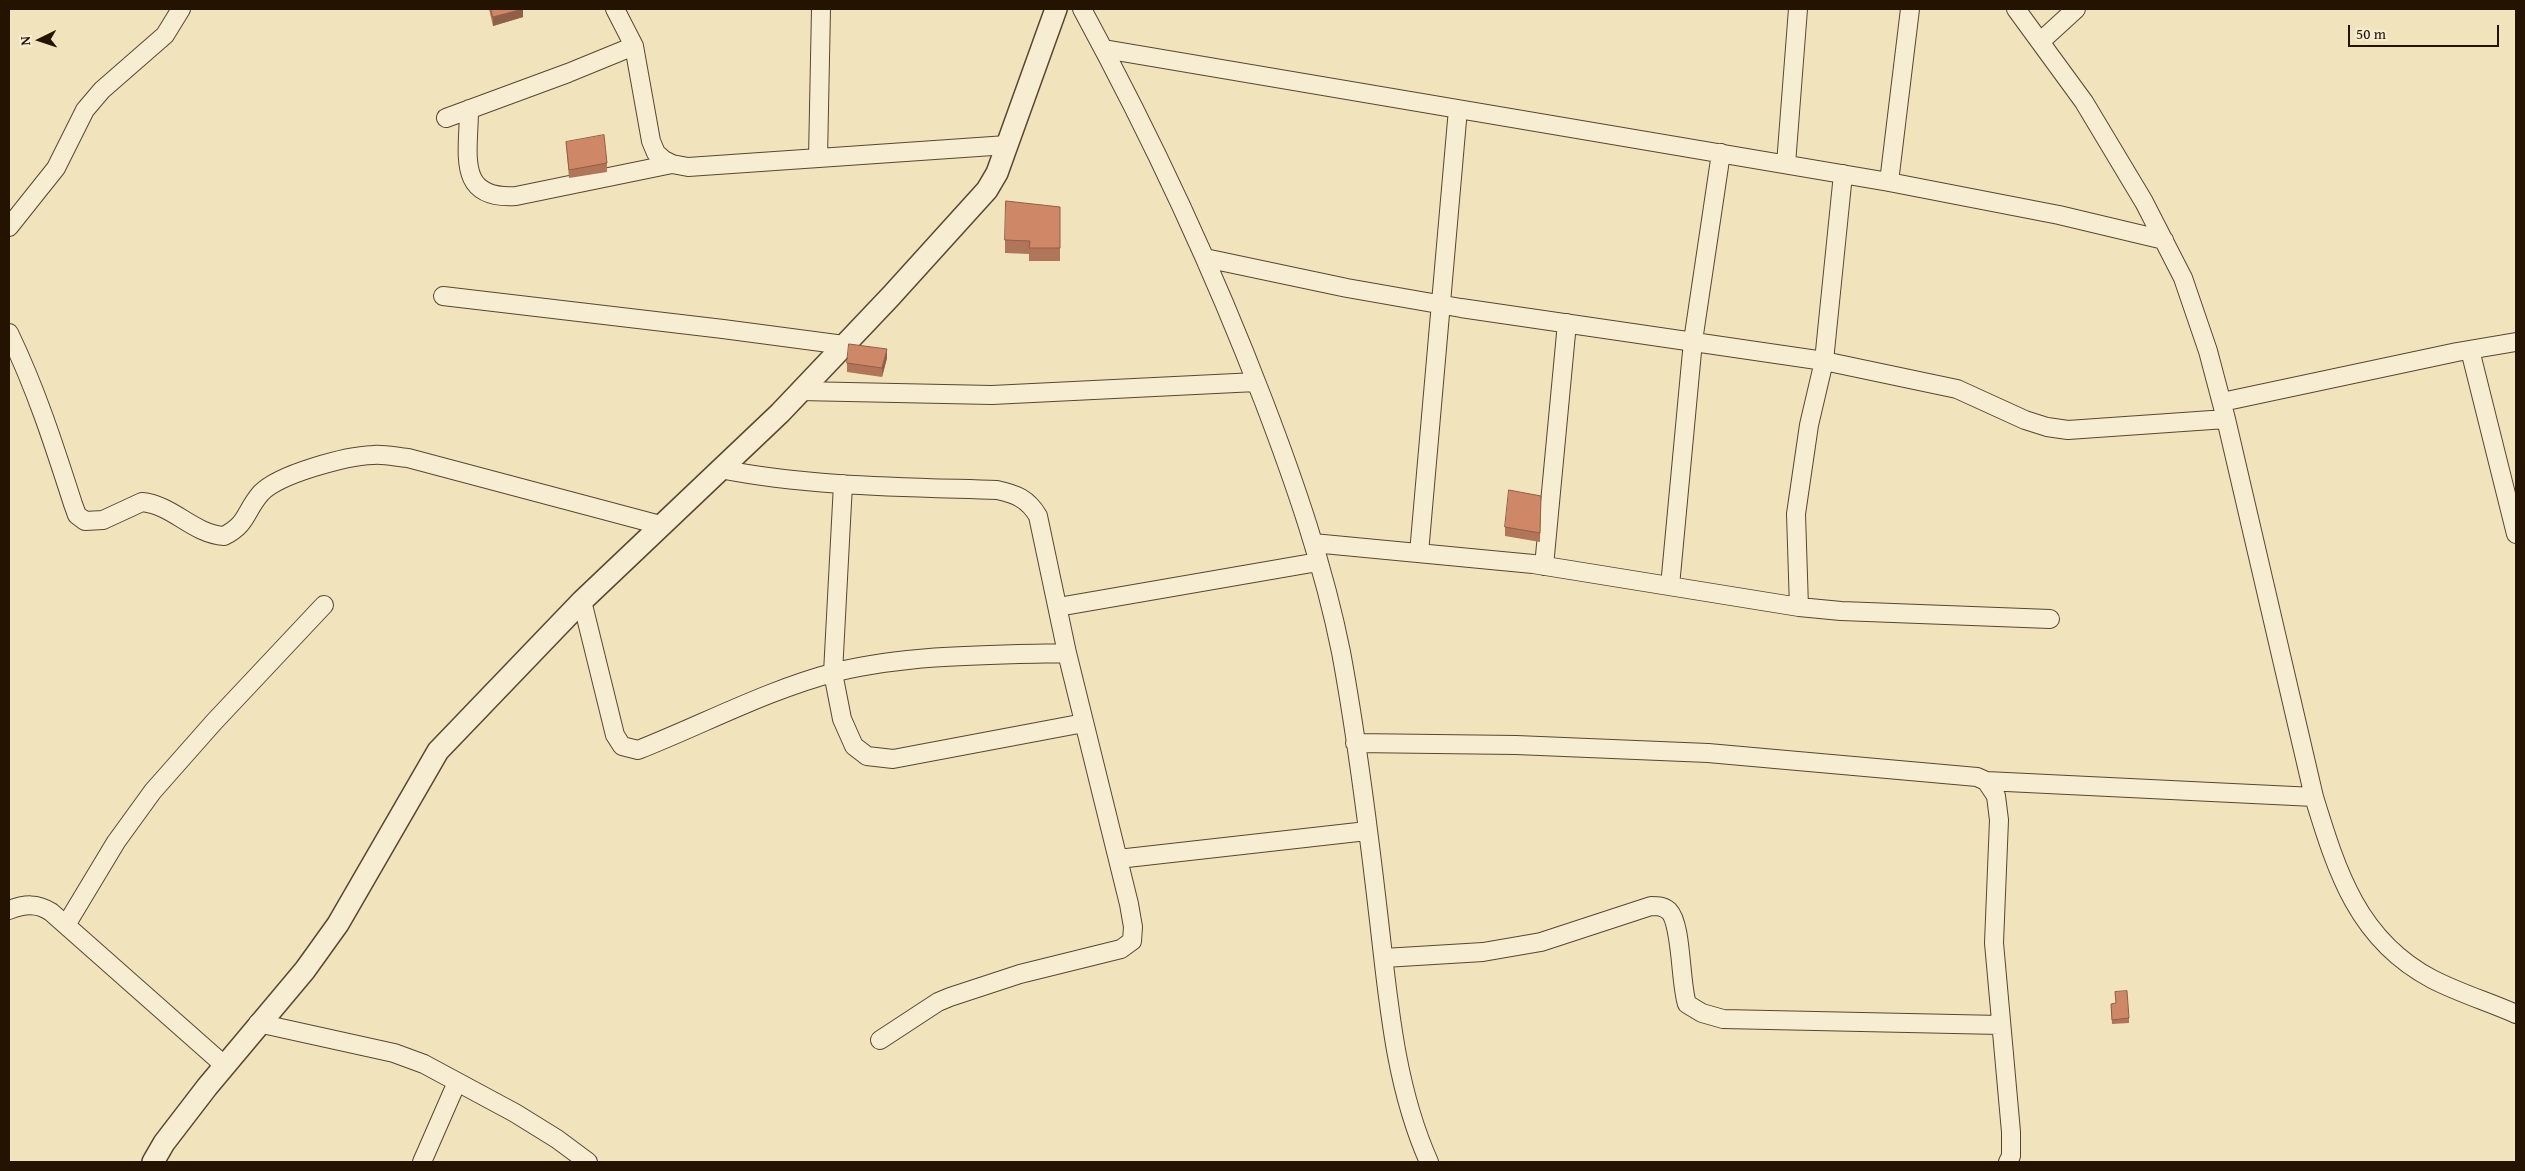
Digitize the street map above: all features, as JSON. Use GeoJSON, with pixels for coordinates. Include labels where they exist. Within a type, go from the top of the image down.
{"type":"FeatureCollection","features":[{"type":"Feature","properties":{"kind":"street"},"geometry":{"type":"LineString","coordinates":[[9,227],[56,168],[85,110],[102,90],[165,35],[181,9]]}},
{"type":"Feature","properties":{"kind":"street"},"geometry":{"type":"LineString","coordinates":[[615,9],[634,46],[651,141],[656,153],[672,164]]}},
{"type":"Feature","properties":{"kind":"street"},"geometry":{"type":"LineString","coordinates":[[818,158],[821,9]]}},
{"type":"Feature","properties":{"kind":"street"},"geometry":{"type":"LineString","coordinates":[[153,1162],[164,1143],[224,1065],[305,970],[338,924],[438,751],[582,601],[800,391],[975,204],[997,173],[1056,9]]}},
{"type":"Feature","properties":{"kind":"street"},"geometry":{"type":"LineString","coordinates":[[1082,9],[1132,101],[1206,258],[1295,485],[1313,543],[1340,652],[1355,743],[1390,1014],[1404,1086],[1419,1140],[1429,1162]]}},
{"type":"Feature","properties":{"kind":"street"},"geometry":{"type":"LineString","coordinates":[[1786,164],[1798,9]]}},
{"type":"Feature","properties":{"kind":"street"},"geometry":{"type":"LineString","coordinates":[[1889,182],[1910,9]]}},
{"type":"Feature","properties":{"kind":"street"},"geometry":{"type":"LineString","coordinates":[[2016,9],[2041,40],[2084,102],[2164,240],[2192,301],[2222,402],[2314,798],[2330,849],[2345,886],[2374,934],[2396,955],[2432,979],[2516,1014]]}},
{"type":"Feature","properties":{"kind":"street"},"geometry":{"type":"LineString","coordinates":[[2041,40],[2076,9]]}},
{"type":"Feature","properties":{"kind":"street"},"geometry":{"type":"LineString","coordinates":[[446,118],[568,73],[634,46]]}},
{"type":"Feature","properties":{"kind":"street"},"geometry":{"type":"LineString","coordinates":[[1104,49],[1889,182],[2059,215],[2164,240]]}},
{"type":"Feature","properties":{"kind":"street"},"geometry":{"type":"LineString","coordinates":[[469,109],[468,171],[472,180],[483,193],[499,197],[516,196],[672,164],[688,167],[1007,145]]}},
{"type":"Feature","properties":{"kind":"street"},"geometry":{"type":"LineString","coordinates":[[1419,553],[1458,109]]}},
{"type":"Feature","properties":{"kind":"street"},"geometry":{"type":"LineString","coordinates":[[1670,586],[1693,342],[1721,153]]}},
{"type":"Feature","properties":{"kind":"street"},"geometry":{"type":"LineString","coordinates":[[1799,607],[1796,514],[1809,426],[1824,361],[1843,174]]}},
{"type":"Feature","properties":{"kind":"street"},"geometry":{"type":"LineString","coordinates":[[1206,258],[1346,288],[1441,304],[1824,361],[1957,389],[2025,420],[2068,430],[2226,419]]}},
{"type":"Feature","properties":{"kind":"street"},"geometry":{"type":"LineString","coordinates":[[443,296],[723,329],[844,346]]}},
{"type":"Feature","properties":{"kind":"street"},"geometry":{"type":"LineString","coordinates":[[1544,566],[1567,323]]}},
{"type":"Feature","properties":{"kind":"street"},"geometry":{"type":"LineString","coordinates":[[9,333],[45,415],[77,515],[85,521],[103,520],[142,502],[164,508],[211,535],[224,536],[234,531],[245,521],[260,494],[277,480],[316,467],[371,455],[408,458],[660,525]]}},
{"type":"Feature","properties":{"kind":"street"},"geometry":{"type":"LineString","coordinates":[[2222,402],[2516,342]]}},
{"type":"Feature","properties":{"kind":"street"},"geometry":{"type":"LineString","coordinates":[[2470,350],[2516,534]]}},
{"type":"Feature","properties":{"kind":"street"},"geometry":{"type":"LineString","coordinates":[[800,391],[992,395],[1256,382]]}},
{"type":"Feature","properties":{"kind":"street"},"geometry":{"type":"LineString","coordinates":[[720,469],[757,476],[843,484],[997,490],[1017,494],[1032,505],[1038,516],[1067,653],[1130,912],[1133,927],[1132,941],[1121,949],[1020,974],[950,997],[938,1002],[880,1040]]}},
{"type":"Feature","properties":{"kind":"street"},"geometry":{"type":"LineString","coordinates":[[843,484],[833,673],[842,719],[851,740],[867,756],[881,760],[893,759],[1084,723]]}},
{"type":"Feature","properties":{"kind":"street"},"geometry":{"type":"LineString","coordinates":[[1313,543],[1544,566],[1841,612],[2050,619]]}},
{"type":"Feature","properties":{"kind":"street"},"geometry":{"type":"LineString","coordinates":[[1058,607],[1318,562]]}},
{"type":"Feature","properties":{"kind":"street"},"geometry":{"type":"LineString","coordinates":[[582,601],[615,735],[622,746],[638,750],[760,697],[833,673],[877,664],[920,660],[1067,653]]}},
{"type":"Feature","properties":{"kind":"street"},"geometry":{"type":"LineString","coordinates":[[66,925],[116,842],[153,791],[214,722],[324,605]]}},
{"type":"Feature","properties":{"kind":"street"},"geometry":{"type":"LineString","coordinates":[[1355,743],[1516,745],[1708,753],[1970,776],[1986,781],[2314,798]]}},
{"type":"Feature","properties":{"kind":"street"},"geometry":{"type":"LineString","coordinates":[[1986,781],[1996,796],[1999,820],[1994,943],[2011,1132],[2011,1156],[2008,1162]]}},
{"type":"Feature","properties":{"kind":"street"},"geometry":{"type":"LineString","coordinates":[[1118,860],[1367,831]]}},
{"type":"Feature","properties":{"kind":"street"},"geometry":{"type":"LineString","coordinates":[[9,910],[29,904],[42,906],[224,1065]]}},
{"type":"Feature","properties":{"kind":"street"},"geometry":{"type":"LineString","coordinates":[[1384,958],[1483,952],[1531,944],[1650,906],[1662,906],[1670,912],[1676,926],[1682,990],[1687,1004],[1702,1013],[1724,1019],[2000,1025]]}},
{"type":"Feature","properties":{"kind":"street"},"geometry":{"type":"LineString","coordinates":[[258,1023],[394,1053],[424,1064],[515,1113],[557,1139],[588,1162]]}},
{"type":"Feature","properties":{"kind":"street"},"geometry":{"type":"LineString","coordinates":[[422,1162],[457,1082]]}},
{"type":"Feature","properties":{"kind":"building"},"geometry":{"type":"Polygon","coordinates":[[[491,9],[523,9],[493,17],[491,9]]]}},
{"type":"Feature","properties":{"kind":"building"},"geometry":{"type":"Polygon","coordinates":[[[604,135],[607,163],[569,170],[566,142],[604,135]]]}},
{"type":"Feature","properties":{"kind":"building"},"geometry":{"type":"Polygon","coordinates":[[[1006,201],[1060,207],[1060,248],[1029,248],[1030,241],[1005,240],[1006,201]]]}},
{"type":"Feature","properties":{"kind":"building"},"geometry":{"type":"Polygon","coordinates":[[[849,344],[887,349],[882,368],[847,363],[849,344]]]}},
{"type":"Feature","properties":{"kind":"building"},"geometry":{"type":"Polygon","coordinates":[[[1509,490],[1541,496],[1540,533],[1505,527],[1509,490]]]}},
{"type":"Feature","properties":{"kind":"building"},"geometry":{"type":"Polygon","coordinates":[[[2127,991],[2129,1018],[2112,1020],[2111,1004],[2116,1003],[2115,992],[2127,991]]]}}]}
